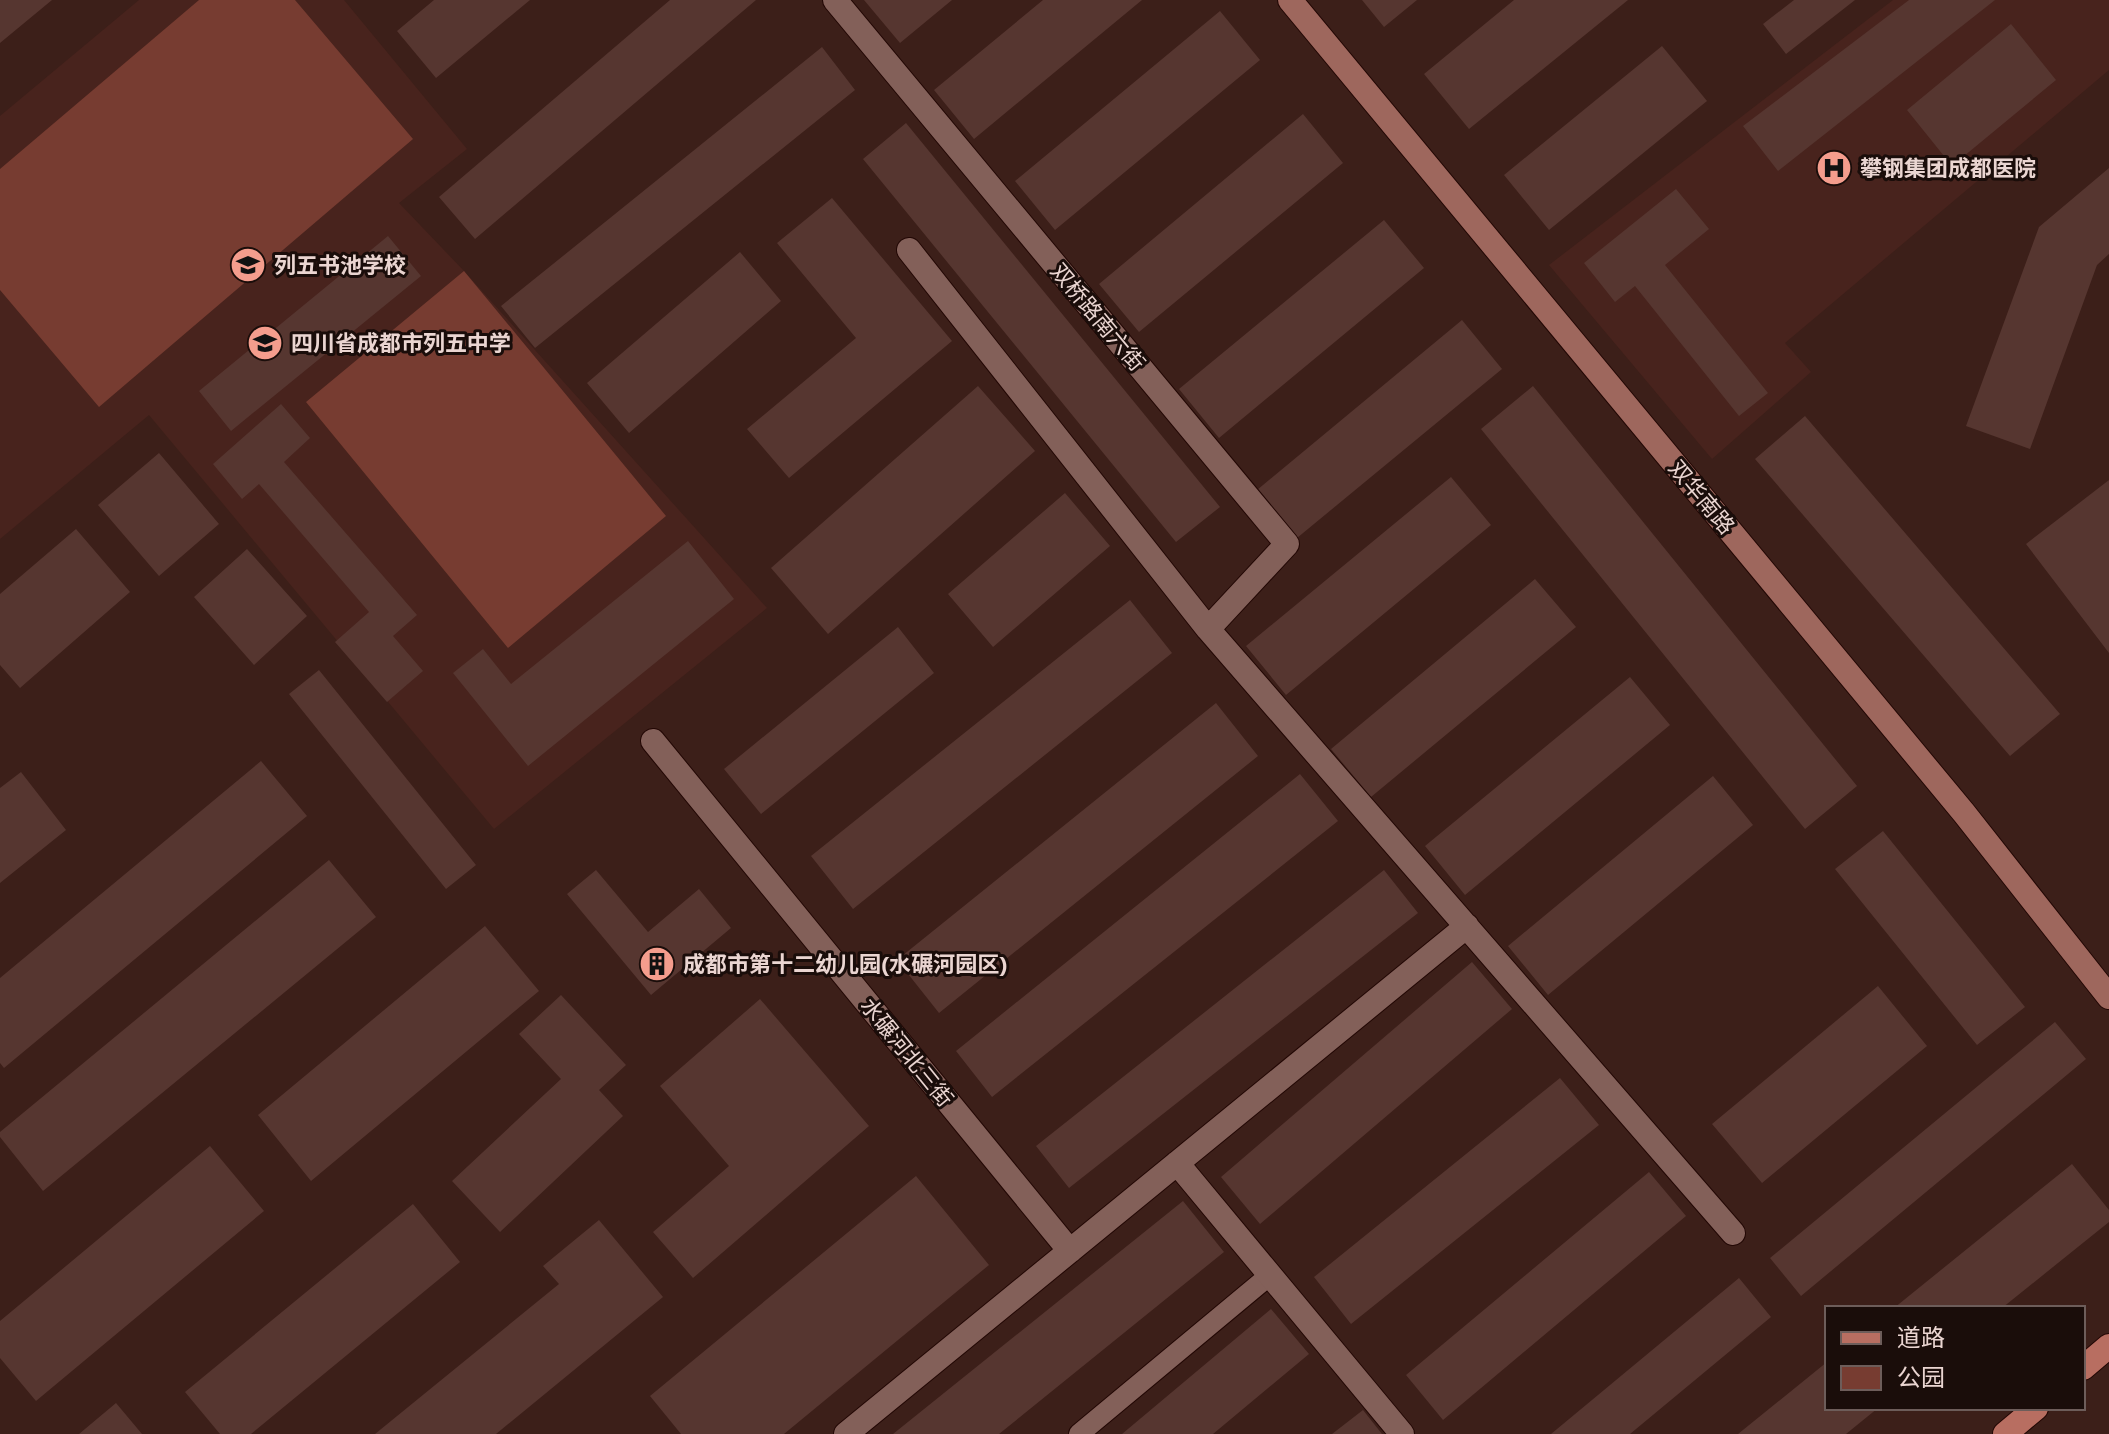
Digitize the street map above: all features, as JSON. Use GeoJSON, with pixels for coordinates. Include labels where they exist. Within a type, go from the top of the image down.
{"type":"FeatureCollection","features":[{"type":"Feature","properties":{"kind":"main road"},"geometry":{"type":"LineString","coordinates":[[2085,1366],[2109,1346]]}},
{"type":"Feature","properties":{"kind":"main road"},"geometry":{"type":"LineString","coordinates":[[2005,1434],[2034,1410]]}},
{"type":"Feature","properties":{"kind":"street","name":"双桥路南六街"},"geometry":{"type":"LineString","coordinates":[[835,0],[1287,544],[1208,629]]}},
{"type":"Feature","properties":{"kind":"street","name":"双华南路"},"geometry":{"type":"LineString","coordinates":[[1290,0],[1964,813],[2109,997]]}},
{"type":"Feature","properties":{"kind":"street"},"geometry":{"type":"LineString","coordinates":[[909,250],[1208,629],[1733,1233]]}},
{"type":"Feature","properties":{"kind":"street","name":"水碾河北三街"},"geometry":{"type":"LineString","coordinates":[[653,741],[1070,1251]]}},
{"type":"Feature","properties":{"kind":"street"},"geometry":{"type":"LineString","coordinates":[[846,1434],[1467,926]]}},
{"type":"Feature","properties":{"kind":"street"},"geometry":{"type":"LineString","coordinates":[[1177,1163],[1402,1434]]}},
{"type":"Feature","properties":{"kind":"lane"},"geometry":{"type":"LineString","coordinates":[[1079,1434],[1270,1275]]}},
{"type":"Feature","properties":{"kind":"shaded area","name":"四川省成都市列五中学"},"geometry":{"type":"Polygon","coordinates":[[[139,0],[344,0],[467,149],[399,203],[767,608],[494,829],[149,415],[0,539],[0,116],[139,0]]]}},
{"type":"Feature","properties":{"kind":"shaded area","name":"攀钢集团成都医院"},"geometry":{"type":"Polygon","coordinates":[[[1893,0],[2109,0],[2109,70],[1785,343],[1811,372],[1712,459],[1549,265],[1893,0]]]}},
{"type":"Feature","properties":{"kind":"green space"},"geometry":{"type":"Polygon","coordinates":[[[199,0],[295,0],[413,139],[99,407],[0,290],[0,169],[199,0]]]}},
{"type":"Feature","properties":{"kind":"green space"},"geometry":{"type":"Polygon","coordinates":[[[464,271],[666,516],[508,648],[306,402],[464,271]]]}},
{"type":"Feature","properties":{"kind":"building"},"geometry":{"type":"Polygon","coordinates":[[[0,0],[52,0],[0,43],[0,0]]]}},
{"type":"Feature","properties":{"kind":"building"},"geometry":{"type":"Polygon","coordinates":[[[434,0],[530,0],[436,78],[397,31],[434,0]]]}},
{"type":"Feature","properties":{"kind":"building"},"geometry":{"type":"Polygon","coordinates":[[[670,0],[756,0],[475,239],[439,197],[670,0]]]}},
{"type":"Feature","properties":{"kind":"building"},"geometry":{"type":"Polygon","coordinates":[[[864,0],[952,0],[900,43],[864,0]]]}},
{"type":"Feature","properties":{"kind":"building"},"geometry":{"type":"Polygon","coordinates":[[[1043,0],[1142,0],[974,139],[934,90],[1043,0]]]}},
{"type":"Feature","properties":{"kind":"building"},"geometry":{"type":"Polygon","coordinates":[[[1362,0],[1417,0],[1384,27],[1362,0]]]}},
{"type":"Feature","properties":{"kind":"building"},"geometry":{"type":"Polygon","coordinates":[[[1514,0],[1628,0],[1469,129],[1424,74],[1514,0]]]}},
{"type":"Feature","properties":{"kind":"building"},"geometry":{"type":"Polygon","coordinates":[[[1794,0],[1855,0],[1786,54],[1763,24],[1794,0]]]}},
{"type":"Feature","properties":{"kind":"building"},"geometry":{"type":"Polygon","coordinates":[[[1909,0],[1995,0],[1778,171],[1743,126],[1909,0]]]}},
{"type":"Feature","properties":{"kind":"building"},"geometry":{"type":"Polygon","coordinates":[[[1220,11],[1260,60],[1055,230],[1015,181],[1220,11]]]}},
{"type":"Feature","properties":{"kind":"building"},"geometry":{"type":"Polygon","coordinates":[[[2011,24],[2056,80],[1952,166],[1907,110],[2011,24]]]}},
{"type":"Feature","properties":{"kind":"building"},"geometry":{"type":"Polygon","coordinates":[[[1662,46],[1707,101],[1549,230],[1504,175],[1662,46]]]}},
{"type":"Feature","properties":{"kind":"building"},"geometry":{"type":"Polygon","coordinates":[[[822,47],[855,90],[535,348],[501,306],[822,47]]]}},
{"type":"Feature","properties":{"kind":"building"},"geometry":{"type":"Polygon","coordinates":[[[1303,114],[1343,163],[1139,332],[1099,284],[1303,114]]]}},
{"type":"Feature","properties":{"kind":"building"},"geometry":{"type":"Polygon","coordinates":[[[906,123],[1220,507],[1176,542],[863,159],[906,123]]]}},
{"type":"Feature","properties":{"kind":"building"},"geometry":{"type":"Polygon","coordinates":[[[2109,168],[2109,254],[2097,265],[2030,449],[1966,426],[2039,227],[2109,168]]]}},
{"type":"Feature","properties":{"kind":"building"},"geometry":{"type":"Polygon","coordinates":[[[1676,189],[1709,229],[1665,265],[1768,393],[1739,416],[1635,286],[1615,302],[1584,263],[1676,189]]]}},
{"type":"Feature","properties":{"kind":"building"},"geometry":{"type":"Polygon","coordinates":[[[832,198],[952,341],[789,478],[747,429],[856,338],[777,243],[832,198]]]}},
{"type":"Feature","properties":{"kind":"building"},"geometry":{"type":"Polygon","coordinates":[[[1384,220],[1424,268],[1219,438],[1179,389],[1384,220]]]}},
{"type":"Feature","properties":{"kind":"building"},"geometry":{"type":"Polygon","coordinates":[[[388,236],[421,276],[231,431],[199,391],[388,236]]]}},
{"type":"Feature","properties":{"kind":"building"},"geometry":{"type":"Polygon","coordinates":[[[740,252],[781,301],[629,433],[587,383],[740,252]]]}},
{"type":"Feature","properties":{"kind":"building"},"geometry":{"type":"Polygon","coordinates":[[[1462,320],[1502,369],[1297,538],[1257,490],[1462,320]]]}},
{"type":"Feature","properties":{"kind":"building"},"geometry":{"type":"Polygon","coordinates":[[[978,386],[1035,451],[828,634],[771,568],[978,386]]]}},
{"type":"Feature","properties":{"kind":"building"},"geometry":{"type":"Polygon","coordinates":[[[1533,386],[1857,786],[1805,829],[1481,429],[1533,386]]]}},
{"type":"Feature","properties":{"kind":"building"},"geometry":{"type":"Polygon","coordinates":[[[281,404],[310,438],[284,462],[417,615],[393,636],[423,671],[387,702],[335,642],[369,612],[259,484],[242,499],[213,464],[281,404]]]}},
{"type":"Feature","properties":{"kind":"building"},"geometry":{"type":"Polygon","coordinates":[[[1805,416],[2060,714],[2010,756],[1755,459],[1805,416]]]}},
{"type":"Feature","properties":{"kind":"building"},"geometry":{"type":"Polygon","coordinates":[[[159,453],[219,524],[159,576],[98,505],[159,453]]]}},
{"type":"Feature","properties":{"kind":"building"},"geometry":{"type":"Polygon","coordinates":[[[1451,477],[1491,525],[1286,695],[1246,646],[1451,477]]]}},
{"type":"Feature","properties":{"kind":"building"},"geometry":{"type":"Polygon","coordinates":[[[2109,480],[2109,653],[2026,544],[2109,480]]]}},
{"type":"Feature","properties":{"kind":"building"},"geometry":{"type":"Polygon","coordinates":[[[1065,493],[1110,546],[993,647],[948,594],[1065,493]]]}},
{"type":"Feature","properties":{"kind":"building"},"geometry":{"type":"Polygon","coordinates":[[[76,529],[130,592],[20,688],[0,665],[0,594],[76,529]]]}},
{"type":"Feature","properties":{"kind":"building"},"geometry":{"type":"Polygon","coordinates":[[[688,541],[734,599],[528,766],[453,673],[483,649],[511,684],[688,541]]]}},
{"type":"Feature","properties":{"kind":"building"},"geometry":{"type":"Polygon","coordinates":[[[247,549],[307,616],[254,665],[194,597],[247,549]]]}},
{"type":"Feature","properties":{"kind":"building"},"geometry":{"type":"Polygon","coordinates":[[[1535,579],[1576,627],[1371,797],[1331,749],[1535,579]]]}},
{"type":"Feature","properties":{"kind":"building"},"geometry":{"type":"Polygon","coordinates":[[[1130,600],[1172,653],[853,909],[811,856],[1130,600]]]}},
{"type":"Feature","properties":{"kind":"building"},"geometry":{"type":"Polygon","coordinates":[[[898,627],[934,673],[761,814],[724,769],[898,627]]]}},
{"type":"Feature","properties":{"kind":"building"},"geometry":{"type":"Polygon","coordinates":[[[319,670],[476,865],[446,889],[289,694],[319,670]]]}},
{"type":"Feature","properties":{"kind":"building"},"geometry":{"type":"Polygon","coordinates":[[[1630,677],[1670,725],[1465,895],[1425,846],[1630,677]]]}},
{"type":"Feature","properties":{"kind":"building"},"geometry":{"type":"Polygon","coordinates":[[[1216,703],[1258,756],[939,1013],[897,960],[1216,703]]]}},
{"type":"Feature","properties":{"kind":"building"},"geometry":{"type":"Polygon","coordinates":[[[261,761],[307,816],[4,1068],[0,1063],[0,978],[261,761]]]}},
{"type":"Feature","properties":{"kind":"building"},"geometry":{"type":"Polygon","coordinates":[[[21,772],[66,830],[0,883],[0,788],[21,772]]]}},
{"type":"Feature","properties":{"kind":"building"},"geometry":{"type":"Polygon","coordinates":[[[1300,774],[1338,821],[992,1097],[956,1051],[1300,774]]]}},
{"type":"Feature","properties":{"kind":"building"},"geometry":{"type":"Polygon","coordinates":[[[1713,776],[1753,825],[1548,995],[1508,946],[1713,776]]]}},
{"type":"Feature","properties":{"kind":"building"},"geometry":{"type":"Polygon","coordinates":[[[1883,831],[2025,1007],[1977,1045],[1835,869],[1883,831]]]}},
{"type":"Feature","properties":{"kind":"building"},"geometry":{"type":"Polygon","coordinates":[[[329,860],[376,917],[43,1191],[0,1137],[0,1132],[329,860]]]}},
{"type":"Feature","properties":{"kind":"building","name":"成都市第十二幼儿园(水碾河园区)"},"geometry":{"type":"Polygon","coordinates":[[[596,870],[648,932],[699,889],[731,928],[651,995],[567,894],[596,870]]]}},
{"type":"Feature","properties":{"kind":"building"},"geometry":{"type":"Polygon","coordinates":[[[1384,870],[1418,913],[1069,1188],[1036,1146],[1384,870]]]}},
{"type":"Feature","properties":{"kind":"building"},"geometry":{"type":"Polygon","coordinates":[[[485,926],[539,991],[311,1181],[258,1115],[485,926]]]}},
{"type":"Feature","properties":{"kind":"building"},"geometry":{"type":"Polygon","coordinates":[[[1472,962],[1512,1009],[1260,1224],[1221,1177],[1472,962]]]}},
{"type":"Feature","properties":{"kind":"building"},"geometry":{"type":"Polygon","coordinates":[[[1878,986],[1927,1046],[1762,1183],[1712,1124],[1878,986]]]}},
{"type":"Feature","properties":{"kind":"building"},"geometry":{"type":"Polygon","coordinates":[[[561,995],[626,1065],[599,1090],[623,1116],[500,1232],[452,1181],[561,1079],[519,1034],[561,995]]]}},
{"type":"Feature","properties":{"kind":"building"},"geometry":{"type":"Polygon","coordinates":[[[760,999],[869,1126],[693,1278],[653,1232],[729,1166],[660,1086],[760,999]]]}},
{"type":"Feature","properties":{"kind":"building"},"geometry":{"type":"Polygon","coordinates":[[[2055,1022],[2086,1059],[1801,1296],[1770,1258],[2055,1022]]]}},
{"type":"Feature","properties":{"kind":"building"},"geometry":{"type":"Polygon","coordinates":[[[1560,1078],[1599,1125],[1351,1324],[1314,1277],[1560,1078]]]}},
{"type":"Feature","properties":{"kind":"building"},"geometry":{"type":"Polygon","coordinates":[[[210,1146],[264,1211],[36,1401],[0,1358],[0,1321],[210,1146]]]}},
{"type":"Feature","properties":{"kind":"building"},"geometry":{"type":"Polygon","coordinates":[[[2072,1164],[2109,1210],[2109,1222],[2004,1306],[1896,1306],[2072,1164]]]}},
{"type":"Feature","properties":{"kind":"building"},"geometry":{"type":"Polygon","coordinates":[[[1649,1172],[1686,1216],[1443,1420],[1406,1375],[1649,1172]]]}},
{"type":"Feature","properties":{"kind":"building"},"geometry":{"type":"Polygon","coordinates":[[[916,1176],[989,1265],[784,1434],[681,1434],[650,1396],[916,1176]]]}},
{"type":"Feature","properties":{"kind":"building"},"geometry":{"type":"Polygon","coordinates":[[[1183,1201],[1224,1252],[999,1434],[893,1434],[1183,1201]]]}},
{"type":"Feature","properties":{"kind":"building"},"geometry":{"type":"Polygon","coordinates":[[[413,1204],[460,1262],[251,1434],[220,1434],[185,1392],[413,1204]]]}},
{"type":"Feature","properties":{"kind":"building"},"geometry":{"type":"Polygon","coordinates":[[[599,1220],[663,1297],[496,1434],[375,1434],[559,1284],[543,1266],[599,1220]]]}},
{"type":"Feature","properties":{"kind":"building"},"geometry":{"type":"Polygon","coordinates":[[[1739,1278],[1771,1317],[1630,1434],[1551,1434],[1739,1278]]]}},
{"type":"Feature","properties":{"kind":"building"},"geometry":{"type":"Polygon","coordinates":[[[1271,1309],[1309,1354],[1213,1434],[1122,1434],[1271,1309]]]}},
{"type":"Feature","properties":{"kind":"building"},"geometry":{"type":"Polygon","coordinates":[[[1825,1364],[1825,1410],[1876,1410],[1846,1434],[1738,1434],[1825,1364]]]}},
{"type":"Feature","properties":{"kind":"building"},"geometry":{"type":"Polygon","coordinates":[[[116,1403],[142,1434],[79,1434],[116,1403]]]}},
{"type":"Feature","properties":{"kind":"building"},"geometry":{"type":"Polygon","coordinates":[[[1363,1410],[1382,1434],[1332,1434],[1363,1410]]]}},
{"type":"Feature","properties":{"kind":"place","name":"攀钢集团成都医院"},"geometry":{"type":"Point","coordinates":[1834,168]}},
{"type":"Feature","properties":{"kind":"place","name":"列五书池学校"},"geometry":{"type":"Point","coordinates":[248,265]}},
{"type":"Feature","properties":{"kind":"place","name":"四川省成都市列五中学"},"geometry":{"type":"Point","coordinates":[265,343]}},
{"type":"Feature","properties":{"kind":"place","name":"成都市第十二幼儿园(水碾河园区)"},"geometry":{"type":"Point","coordinates":[657,964]}}]}
